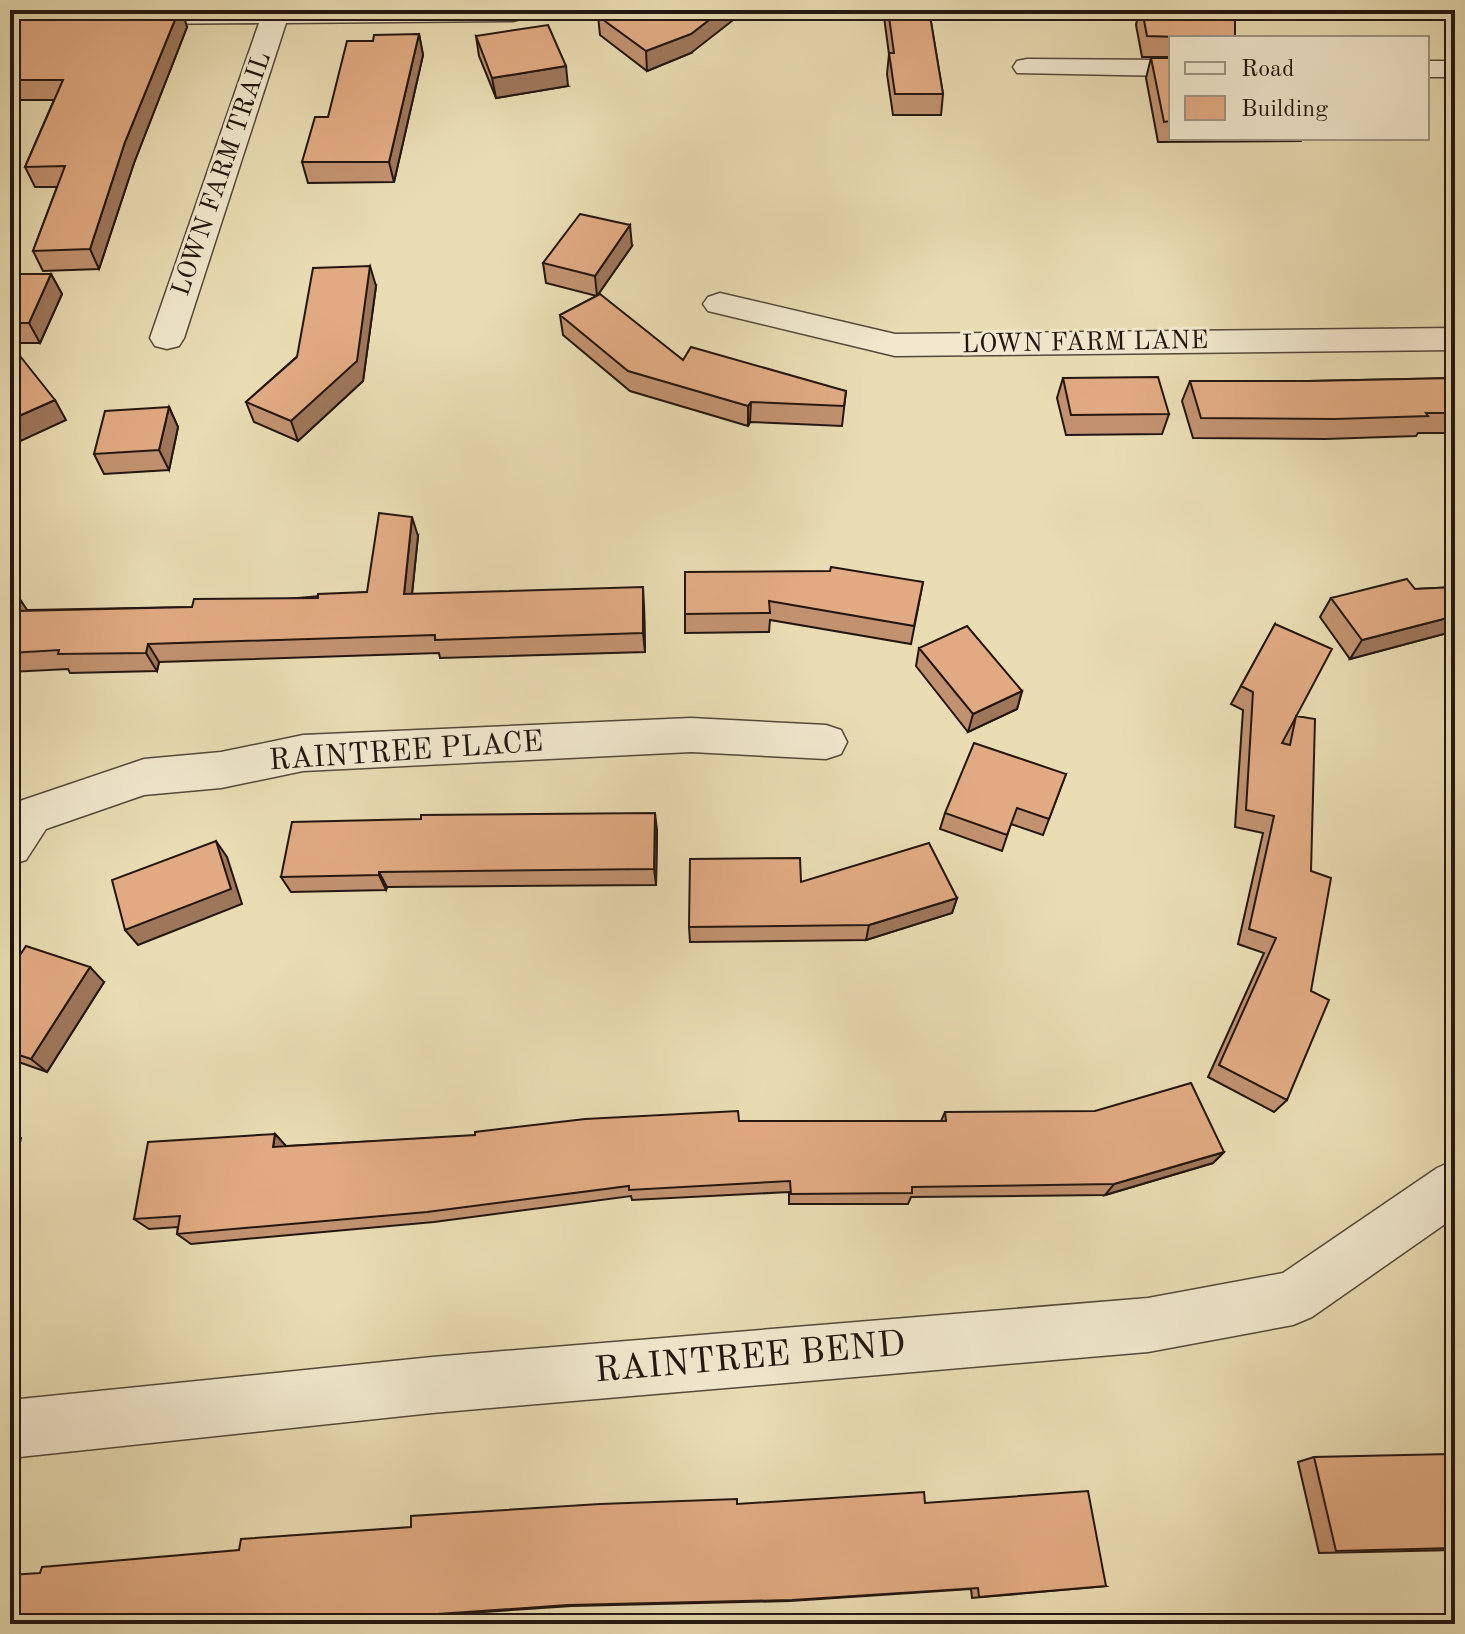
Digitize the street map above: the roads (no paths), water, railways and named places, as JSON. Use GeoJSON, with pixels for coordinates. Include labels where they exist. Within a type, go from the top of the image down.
{"type":"FeatureCollection","features":[{"type":"Feature","properties":{"kind":"street"},"geometry":{"type":"LineString","coordinates":[[10,17],[276,12],[513,13],[524,10]]}},
{"type":"Feature","properties":{"kind":"street","name":"LOWN FARM TRAIL"},"geometry":{"type":"LineString","coordinates":[[167,338],[276,12]]}},
{"type":"Feature","properties":{"kind":"street"},"geometry":{"type":"LineString","coordinates":[[1027,67],[1169,68]]}},
{"type":"Feature","properties":{"kind":"street"},"geometry":{"type":"LineString","coordinates":[[1429,69],[1455,69]]}},
{"type":"Feature","properties":{"kind":"street","name":"LOWN FARM LANE"},"geometry":{"type":"LineString","coordinates":[[720,304],[895,345],[1455,339]]}},
{"type":"Feature","properties":{"kind":"street","name":"RAINTREE PLACE"},"geometry":{"type":"LineString","coordinates":[[10,846],[30,816],[144,777],[221,770],[303,753],[691,735],[826,742]]}},
{"type":"Feature","properties":{"kind":"street","name":"RAINTREE BEND"},"geometry":{"type":"LineString","coordinates":[[10,1429],[432,1385],[1148,1325],[1293,1298],[1455,1186]]}}]}
